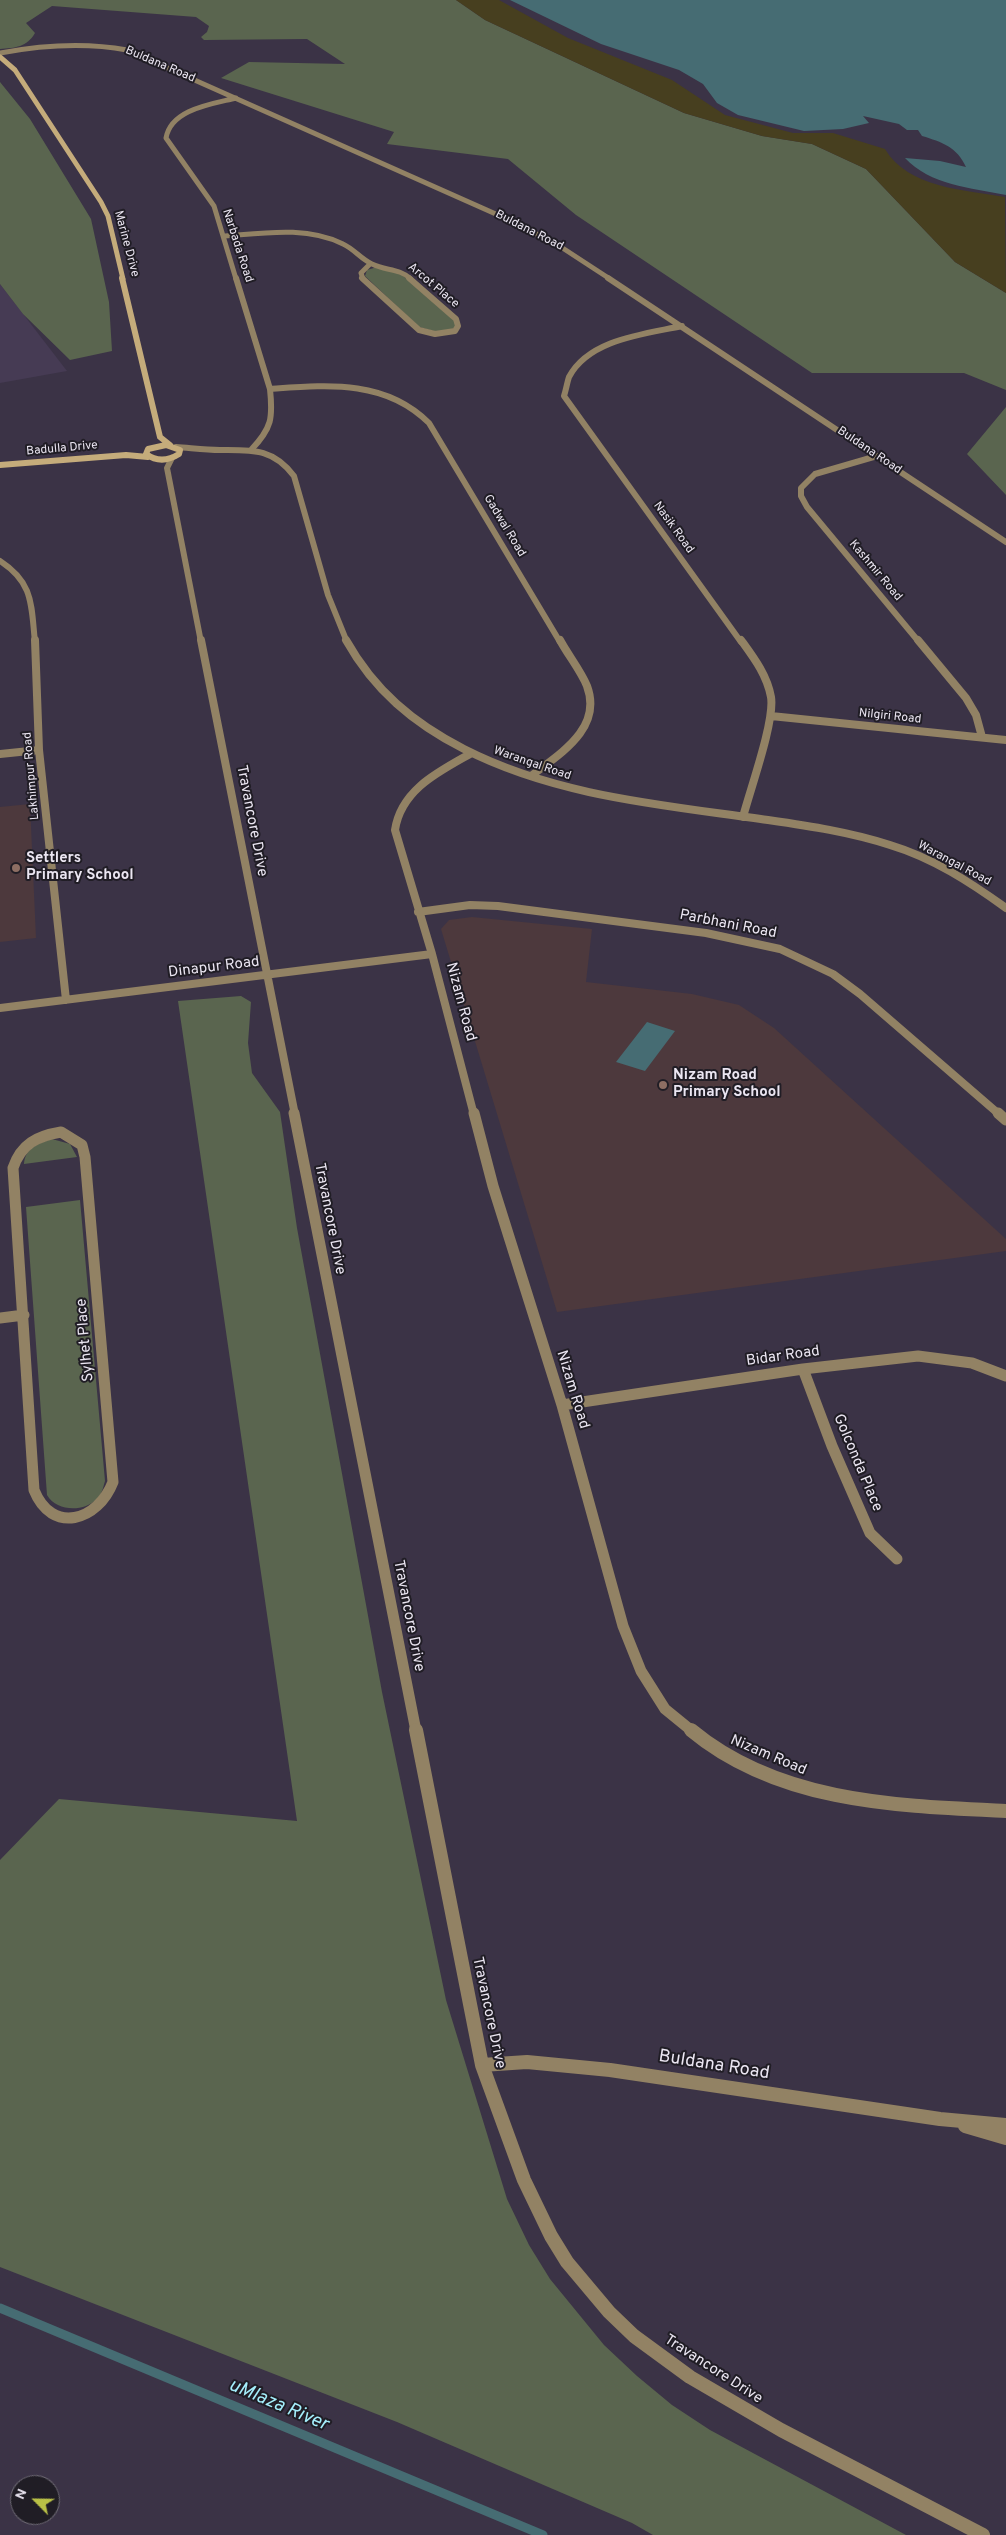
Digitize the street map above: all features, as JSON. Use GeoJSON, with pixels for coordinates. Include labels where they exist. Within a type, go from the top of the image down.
{"type":"FeatureCollection","features":[{"type":"Feature","properties":{"kind":"street","name":"Buldana Road"},"geometry":{"type":"LineString","coordinates":[[0,53],[71,44],[117,47],[134,52],[523,226],[561,247],[682,326],[1006,542]]}},
{"type":"Feature","properties":{"kind":"street","name":"Marine Drive"},"geometry":{"type":"LineString","coordinates":[[0,57],[15,70],[101,202],[108,216],[160,437]]}},
{"type":"Feature","properties":{"kind":"street","name":"Narbada Road"},"geometry":{"type":"LineString","coordinates":[[236,98],[180,117],[170,123],[165,131],[166,138],[214,206],[225,236],[270,389],[273,418],[270,428],[251,450]]}},
{"type":"Feature","properties":{"kind":"street","name":"Arcot Place"},"geometry":{"type":"LineString","coordinates":[[225,236],[286,233],[315,235],[346,245],[370,264],[403,272],[456,319],[458,326],[455,331],[435,334],[419,330],[362,278],[361,272],[370,264]]}},
{"type":"Feature","properties":{"kind":"street","name":"Nasik Road"},"geometry":{"type":"LineString","coordinates":[[682,326],[618,342],[595,352],[580,362],[570,372],[565,382],[564,396],[758,664],[771,698],[771,716],[743,817]]}},
{"type":"Feature","properties":{"kind":"street","name":"Gadwal Road"},"geometry":{"type":"LineString","coordinates":[[270,389],[332,385],[362,389],[397,399],[412,406],[429,423],[587,686],[591,707],[586,726],[572,742],[531,776]]}},
{"type":"Feature","properties":{"kind":"street"},"geometry":{"type":"LineString","coordinates":[[148,457],[146,452],[160,437],[180,450],[179,454],[171,461],[156,460]]}},
{"type":"Feature","properties":{"kind":"street","name":"Warangal Road"},"geometry":{"type":"LineString","coordinates":[[174,446],[208,450],[251,450],[282,460],[294,476],[333,610],[345,638],[369,676],[406,714],[430,731],[470,754],[531,776],[601,796],[822,828],[892,845],[923,857],[954,873],[985,892],[1006,908]]}},
{"type":"Feature","properties":{"kind":"street","name":"Badulla Drive"},"geometry":{"type":"LineString","coordinates":[[126,455],[151,448],[174,446]]}},
{"type":"Feature","properties":{"kind":"street","name":"Warangal Road"},"geometry":{"type":"LineString","coordinates":[[171,461],[208,450]]}},
{"type":"Feature","properties":{"kind":"street","name":"Badulla Drive"},"geometry":{"type":"LineString","coordinates":[[0,465],[126,455],[148,457],[156,460]]}},
{"type":"Feature","properties":{"kind":"street","name":"Kashmir Road"},"geometry":{"type":"LineString","coordinates":[[877,456],[815,474],[801,488],[800,496],[807,507],[966,698],[976,715],[982,737]]}},
{"type":"Feature","properties":{"kind":"street"},"geometry":{"type":"LineString","coordinates":[[156,460],[171,461]]}},
{"type":"Feature","properties":{"kind":"street","name":"Travancore Drive"},"geometry":{"type":"LineString","coordinates":[[171,461],[265,975],[482,2065],[520,2173],[549,2231],[585,2286],[628,2331],[683,2373],[745,2411],[983,2535]]}},
{"type":"Feature","properties":{"kind":"street","name":"Lakhimpur Road"},"geometry":{"type":"LineString","coordinates":[[0,561],[14,570],[24,580],[29,592],[35,643],[40,750],[66,1000]]}},
{"type":"Feature","properties":{"kind":"street","name":"Nilgiri Road"},"geometry":{"type":"LineString","coordinates":[[771,716],[1006,740]]}},
{"type":"Feature","properties":{"kind":"street"},"geometry":{"type":"LineString","coordinates":[[0,754],[40,750]]}},
{"type":"Feature","properties":{"kind":"street","name":"Nizam Road"},"geometry":{"type":"LineString","coordinates":[[470,754],[424,783],[411,795],[399,812],[395,830],[432,954],[493,1186],[562,1405],[622,1626],[641,1671],[665,1710],[710,1746],[747,1766],[784,1782],[816,1792],[916,1807],[1006,1811]]}},
{"type":"Feature","properties":{"kind":"street","name":"Parbhani Road"},"geometry":{"type":"LineString","coordinates":[[418,912],[470,905],[498,906],[706,933],[780,949],[833,974],[860,994],[1006,1120]]}},
{"type":"Feature","properties":{"kind":"street","name":"Dinapur Road"},"geometry":{"type":"LineString","coordinates":[[0,1008],[432,954]]}},
{"type":"Feature","properties":{"kind":"street","name":"Sylhet Place"},"geometry":{"type":"LineString","coordinates":[[61,1132],[82,1145],[85,1156],[113,1482],[111,1492],[100,1506],[72,1519],[59,1517],[45,1511],[36,1501],[24,1315],[13,1168],[17,1154],[23,1146],[47,1134],[61,1132]]}},
{"type":"Feature","properties":{"kind":"street"},"geometry":{"type":"LineString","coordinates":[[0,1318],[24,1315]]}},
{"type":"Feature","properties":{"kind":"street","name":"Bidar Road"},"geometry":{"type":"LineString","coordinates":[[562,1405],[803,1369],[918,1356],[972,1363],[1006,1376]]}},
{"type":"Feature","properties":{"kind":"street","name":"Golconda Place"},"geometry":{"type":"LineString","coordinates":[[803,1369],[832,1446],[870,1533],[897,1559]]}},
{"type":"Feature","properties":{"kind":"street","name":"Buldana Road"},"geometry":{"type":"LineString","coordinates":[[482,2065],[528,2062],[610,2070],[940,2119],[1006,2125]]}},
{"type":"Feature","properties":{"kind":"street","name":"Buldana Road"},"geometry":{"type":"LineString","coordinates":[[940,2119],[1006,2138]]}},
{"type":"Feature","properties":{"kind":"shaded area"},"geometry":{"type":"Polygon","coordinates":[[[0,0],[456,0],[485,20],[684,113],[762,136],[812,144],[866,169],[955,262],[1006,293],[1006,390],[964,373],[812,373],[576,215],[508,159],[387,144],[394,132],[221,78],[249,62],[345,64],[307,39],[204,40],[201,37],[207,32],[209,26],[196,17],[52,6],[26,23],[35,33],[32,38],[16,47],[0,49],[0,0]]]}},
{"type":"Feature","properties":{"kind":"shaded area"},"geometry":{"type":"Polygon","coordinates":[[[510,0],[1006,0],[1006,195],[939,180],[915,167],[905,158],[940,161],[966,167],[958,155],[948,146],[922,136],[918,130],[907,130],[899,124],[863,116],[869,123],[843,129],[804,131],[738,115],[717,103],[703,84],[679,70],[601,44],[510,0]]]}},
{"type":"Feature","properties":{"kind":"shaded area"},"geometry":{"type":"Polygon","coordinates":[[[0,82],[30,119],[91,219],[109,302],[112,351],[70,360],[23,314],[0,284],[0,82]]]}},
{"type":"Feature","properties":{"kind":"shaded area"},"geometry":{"type":"Polygon","coordinates":[[[377,267],[400,273],[456,322],[455,328],[441,333],[419,327],[365,276],[367,270],[377,267]]]}},
{"type":"Feature","properties":{"kind":"shaded area"},"geometry":{"type":"Polygon","coordinates":[[[0,284],[67,371],[0,383],[0,284]]]}},
{"type":"Feature","properties":{"kind":"shaded area"},"geometry":{"type":"Polygon","coordinates":[[[1006,407],[1006,495],[967,454],[1006,407]]]}},
{"type":"Feature","properties":{"kind":"shaded area","name":"Settlers Primary School"},"geometry":{"type":"Polygon","coordinates":[[[30,804],[36,938],[0,942],[0,807],[30,804]]]}},
{"type":"Feature","properties":{"kind":"shaded area","name":"Nizam Road Primary School"},"geometry":{"type":"Polygon","coordinates":[[[472,917],[592,929],[586,982],[692,994],[739,1005],[774,1028],[1006,1239],[1006,1251],[557,1312],[441,929],[449,920],[472,917]]]}},
{"type":"Feature","properties":{"kind":"shaded area"},"geometry":{"type":"Polygon","coordinates":[[[241,996],[251,1002],[248,1043],[252,1073],[280,1112],[297,1228],[382,1692],[446,2000],[507,2199],[529,2245],[550,2279],[604,2345],[637,2376],[672,2405],[710,2430],[906,2535],[653,2535],[632,2523],[397,2422],[0,2267],[0,1860],[59,1799],[297,1821],[178,1001],[241,996]]]}},
{"type":"Feature","properties":{"kind":"shaded area"},"geometry":{"type":"Polygon","coordinates":[[[647,1022],[675,1031],[645,1071],[616,1062],[647,1022]]]}},
{"type":"Feature","properties":{"kind":"shaded area"},"geometry":{"type":"Polygon","coordinates":[[[52,1139],[70,1144],[77,1157],[24,1164],[30,1150],[38,1144],[52,1139]]]}},
{"type":"Feature","properties":{"kind":"shaded area"},"geometry":{"type":"Polygon","coordinates":[[[80,1200],[105,1481],[101,1493],[92,1503],[78,1508],[71,1508],[57,1505],[47,1495],[26,1207],[80,1200]]]}},
{"type":"Feature","properties":{"kind":"sand"},"geometry":{"type":"Polygon","coordinates":[[[456,0],[499,0],[568,38],[672,80],[725,115],[793,133],[833,133],[885,149],[895,162],[908,172],[939,185],[1005,197],[1006,293],[955,262],[866,169],[812,144],[762,136],[684,113],[485,20],[456,0]]]}},
{"type":"Feature","properties":{"kind":"waterway","name":"uMlaza River"},"geometry":{"type":"LineString","coordinates":[[0,2308],[543,2535]]}},
{"type":"Feature","properties":{"kind":"place","name":"Settlers Primary School"},"geometry":{"type":"Point","coordinates":[16,868]}},
{"type":"Feature","properties":{"kind":"place","name":"Nizam Road Primary School"},"geometry":{"type":"Point","coordinates":[663,1085]}}]}
